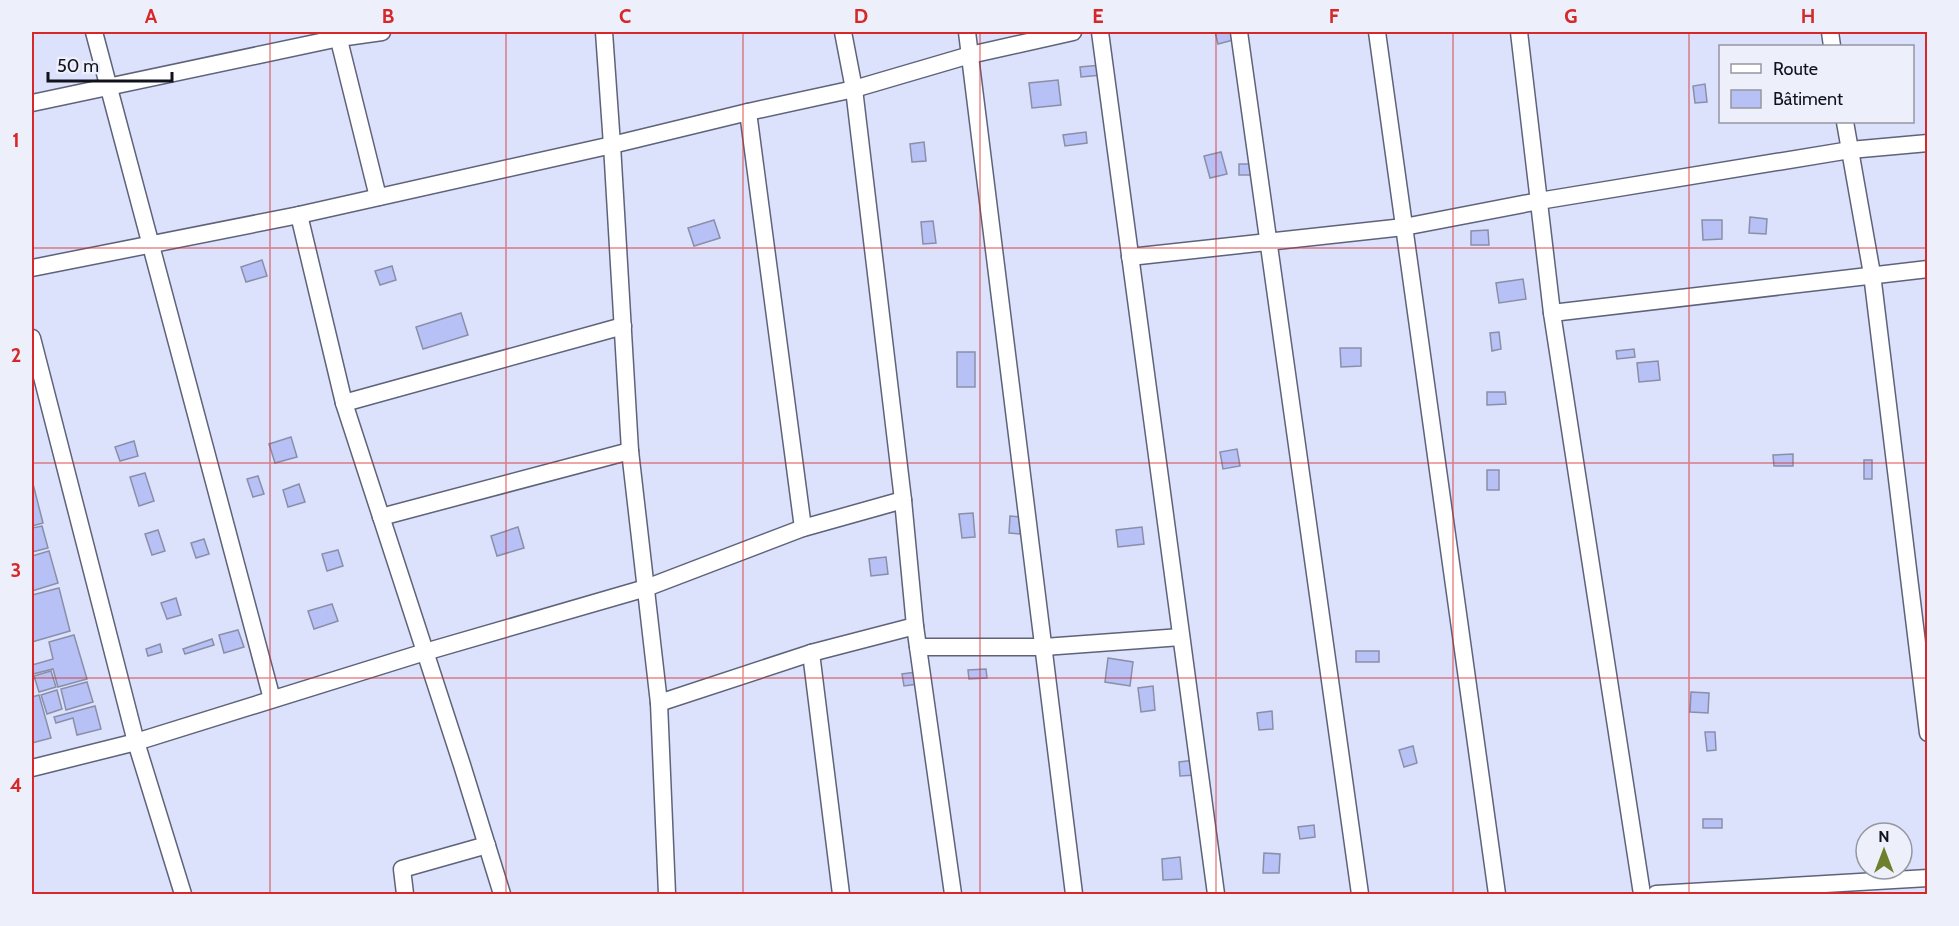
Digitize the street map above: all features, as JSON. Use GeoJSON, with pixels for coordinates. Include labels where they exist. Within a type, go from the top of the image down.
{"type":"FeatureCollection","features":[{"type":"Feature","properties":{"kind":"street"},"geometry":{"type":"LineString","coordinates":[[94,32],[272,699]]}},
{"type":"Feature","properties":{"kind":"street"},"geometry":{"type":"LineString","coordinates":[[32,103],[338,35],[382,32]]}},
{"type":"Feature","properties":{"kind":"street"},"geometry":{"type":"LineString","coordinates":[[604,32],[630,451],[659,703],[667,894]]}},
{"type":"Feature","properties":{"kind":"street"},"geometry":{"type":"LineString","coordinates":[[843,32],[854,89],[903,500],[915,626],[953,894]]}},
{"type":"Feature","properties":{"kind":"street"},"geometry":{"type":"LineString","coordinates":[[967,32],[1074,894]]}},
{"type":"Feature","properties":{"kind":"street"},"geometry":{"type":"LineString","coordinates":[[32,268],[299,215],[612,146],[748,112],[854,89],[970,55],[1073,32]]}},
{"type":"Feature","properties":{"kind":"street"},"geometry":{"type":"LineString","coordinates":[[1100,32],[1216,894]]}},
{"type":"Feature","properties":{"kind":"street"},"geometry":{"type":"LineString","coordinates":[[1239,32],[1360,894]]}},
{"type":"Feature","properties":{"kind":"street"},"geometry":{"type":"LineString","coordinates":[[1377,32],[1497,894]]}},
{"type":"Feature","properties":{"kind":"street"},"geometry":{"type":"LineString","coordinates":[[1519,32],[1552,313],[1642,894]]}},
{"type":"Feature","properties":{"kind":"street"},"geometry":{"type":"LineString","coordinates":[[338,35],[378,197]]}},
{"type":"Feature","properties":{"kind":"street"},"geometry":{"type":"LineString","coordinates":[[748,112],[803,528]]}},
{"type":"Feature","properties":{"kind":"street"},"geometry":{"type":"LineString","coordinates":[[1845,123],[1872,274],[1928,732]]}},
{"type":"Feature","properties":{"kind":"street"},"geometry":{"type":"LineString","coordinates":[[1130,257],[1404,227],[1539,201],[1850,150],[1928,143]]}},
{"type":"Feature","properties":{"kind":"street"},"geometry":{"type":"LineString","coordinates":[[299,215],[344,403],[502,894]]}},
{"type":"Feature","properties":{"kind":"street"},"geometry":{"type":"LineString","coordinates":[[1552,313],[1928,269]]}},
{"type":"Feature","properties":{"kind":"street"},"geometry":{"type":"LineString","coordinates":[[344,403],[623,326]]}},
{"type":"Feature","properties":{"kind":"street"},"geometry":{"type":"LineString","coordinates":[[32,338],[136,742],[183,894]]}},
{"type":"Feature","properties":{"kind":"street"},"geometry":{"type":"LineString","coordinates":[[381,517],[630,451]]}},
{"type":"Feature","properties":{"kind":"street"},"geometry":{"type":"LineString","coordinates":[[32,768],[136,742],[425,652],[646,588],[803,528],[903,500]]}},
{"type":"Feature","properties":{"kind":"street"},"geometry":{"type":"LineString","coordinates":[[659,703],[810,653],[915,626]]}},
{"type":"Feature","properties":{"kind":"street"},"geometry":{"type":"LineString","coordinates":[[918,647],[1044,647],[1181,637]]}},
{"type":"Feature","properties":{"kind":"street"},"geometry":{"type":"LineString","coordinates":[[810,653],[841,894]]}},
{"type":"Feature","properties":{"kind":"street"},"geometry":{"type":"LineString","coordinates":[[405,894],[402,869],[487,845]]}},
{"type":"Feature","properties":{"kind":"street"},"geometry":{"type":"LineString","coordinates":[[1656,894],[1928,878]]}},
{"type":"Feature","properties":{"kind":"building"},"geometry":{"type":"Polygon","coordinates":[[[1215,32],[1235,32],[1237,39],[1218,44],[1215,32]]]}},
{"type":"Feature","properties":{"kind":"building"},"geometry":{"type":"Polygon","coordinates":[[[1101,65],[1102,75],[1081,77],[1080,67],[1101,65]]]}},
{"type":"Feature","properties":{"kind":"building"},"geometry":{"type":"Polygon","coordinates":[[[1058,80],[1061,105],[1032,108],[1029,83],[1058,80]]]}},
{"type":"Feature","properties":{"kind":"building"},"geometry":{"type":"Polygon","coordinates":[[[1705,84],[1707,102],[1695,103],[1693,86],[1705,84]]]}},
{"type":"Feature","properties":{"kind":"building"},"geometry":{"type":"Polygon","coordinates":[[[1086,132],[1087,143],[1065,146],[1063,135],[1086,132]]]}},
{"type":"Feature","properties":{"kind":"building"},"geometry":{"type":"Polygon","coordinates":[[[924,142],[926,161],[912,162],[910,144],[924,142]]]}},
{"type":"Feature","properties":{"kind":"building"},"geometry":{"type":"Polygon","coordinates":[[[1221,152],[1227,174],[1210,178],[1204,156],[1221,152]]]}},
{"type":"Feature","properties":{"kind":"building"},"geometry":{"type":"Polygon","coordinates":[[[1239,164],[1253,164],[1253,175],[1239,175],[1239,164]]]}},
{"type":"Feature","properties":{"kind":"building"},"geometry":{"type":"Polygon","coordinates":[[[1750,217],[1767,219],[1766,234],[1749,233],[1750,217]]]}},
{"type":"Feature","properties":{"kind":"building"},"geometry":{"type":"Polygon","coordinates":[[[714,220],[720,238],[694,246],[688,228],[714,220]]]}},
{"type":"Feature","properties":{"kind":"building"},"geometry":{"type":"Polygon","coordinates":[[[1702,220],[1722,220],[1722,239],[1703,240],[1702,220]]]}},
{"type":"Feature","properties":{"kind":"building"},"geometry":{"type":"Polygon","coordinates":[[[933,221],[936,243],[923,244],[921,222],[933,221]]]}},
{"type":"Feature","properties":{"kind":"building"},"geometry":{"type":"Polygon","coordinates":[[[1488,230],[1489,245],[1471,245],[1471,231],[1488,230]]]}},
{"type":"Feature","properties":{"kind":"building"},"geometry":{"type":"Polygon","coordinates":[[[262,260],[267,276],[246,282],[241,267],[262,260]]]}},
{"type":"Feature","properties":{"kind":"building"},"geometry":{"type":"Polygon","coordinates":[[[392,266],[396,280],[380,285],[375,271],[392,266]]]}},
{"type":"Feature","properties":{"kind":"building"},"geometry":{"type":"Polygon","coordinates":[[[1523,279],[1526,299],[1499,303],[1496,283],[1523,279]]]}},
{"type":"Feature","properties":{"kind":"building"},"geometry":{"type":"Polygon","coordinates":[[[461,313],[468,335],[423,349],[416,327],[461,313]]]}},
{"type":"Feature","properties":{"kind":"building"},"geometry":{"type":"Polygon","coordinates":[[[1499,332],[1501,349],[1492,351],[1490,333],[1499,332]]]}},
{"type":"Feature","properties":{"kind":"building"},"geometry":{"type":"Polygon","coordinates":[[[1340,348],[1361,348],[1361,366],[1341,367],[1340,348]]]}},
{"type":"Feature","properties":{"kind":"building"},"geometry":{"type":"Polygon","coordinates":[[[1634,349],[1635,357],[1617,359],[1616,351],[1634,349]]]}},
{"type":"Feature","properties":{"kind":"building"},"geometry":{"type":"Polygon","coordinates":[[[957,352],[975,352],[975,387],[957,387],[957,352]]]}},
{"type":"Feature","properties":{"kind":"building"},"geometry":{"type":"Polygon","coordinates":[[[1658,361],[1660,380],[1639,382],[1637,363],[1658,361]]]}},
{"type":"Feature","properties":{"kind":"building"},"geometry":{"type":"Polygon","coordinates":[[[1487,392],[1505,392],[1506,404],[1487,405],[1487,392]]]}},
{"type":"Feature","properties":{"kind":"building"},"geometry":{"type":"Polygon","coordinates":[[[291,437],[297,457],[275,463],[269,444],[291,437]]]}},
{"type":"Feature","properties":{"kind":"building"},"geometry":{"type":"Polygon","coordinates":[[[134,441],[138,456],[120,461],[115,447],[134,441]]]}},
{"type":"Feature","properties":{"kind":"building"},"geometry":{"type":"Polygon","coordinates":[[[1237,449],[1240,466],[1223,469],[1220,452],[1237,449]]]}},
{"type":"Feature","properties":{"kind":"building"},"geometry":{"type":"Polygon","coordinates":[[[1793,454],[1793,466],[1774,466],[1773,455],[1793,454]]]}},
{"type":"Feature","properties":{"kind":"building"},"geometry":{"type":"Polygon","coordinates":[[[1864,460],[1872,460],[1872,479],[1864,479],[1864,460]]]}},
{"type":"Feature","properties":{"kind":"building"},"geometry":{"type":"Polygon","coordinates":[[[1487,470],[1499,470],[1499,490],[1487,490],[1487,470]]]}},
{"type":"Feature","properties":{"kind":"building"},"geometry":{"type":"Polygon","coordinates":[[[145,473],[154,501],[139,506],[130,477],[145,473]]]}},
{"type":"Feature","properties":{"kind":"building"},"geometry":{"type":"Polygon","coordinates":[[[258,476],[264,494],[253,497],[247,479],[258,476]]]}},
{"type":"Feature","properties":{"kind":"building"},"geometry":{"type":"Polygon","coordinates":[[[32,480],[43,523],[32,526],[32,480]]]}},
{"type":"Feature","properties":{"kind":"building"},"geometry":{"type":"Polygon","coordinates":[[[299,484],[305,502],[288,507],[283,490],[299,484]]]}},
{"type":"Feature","properties":{"kind":"building"},"geometry":{"type":"Polygon","coordinates":[[[973,513],[975,537],[962,538],[959,514],[973,513]]]}},
{"type":"Feature","properties":{"kind":"building"},"geometry":{"type":"Polygon","coordinates":[[[1010,516],[1021,517],[1020,534],[1009,533],[1010,516]]]}},
{"type":"Feature","properties":{"kind":"building"},"geometry":{"type":"Polygon","coordinates":[[[42,526],[48,548],[32,552],[32,528],[42,526]]]}},
{"type":"Feature","properties":{"kind":"building"},"geometry":{"type":"Polygon","coordinates":[[[518,527],[524,548],[497,556],[491,536],[518,527]]]}},
{"type":"Feature","properties":{"kind":"building"},"geometry":{"type":"Polygon","coordinates":[[[1142,527],[1144,544],[1118,547],[1116,530],[1142,527]]]}},
{"type":"Feature","properties":{"kind":"building"},"geometry":{"type":"Polygon","coordinates":[[[158,530],[165,551],[152,555],[145,534],[158,530]]]}},
{"type":"Feature","properties":{"kind":"building"},"geometry":{"type":"Polygon","coordinates":[[[204,539],[209,554],[196,558],[191,543],[204,539]]]}},
{"type":"Feature","properties":{"kind":"building"},"geometry":{"type":"Polygon","coordinates":[[[338,550],[343,566],[327,571],[322,554],[338,550]]]}},
{"type":"Feature","properties":{"kind":"building"},"geometry":{"type":"Polygon","coordinates":[[[49,551],[58,583],[32,591],[32,556],[49,551]]]}},
{"type":"Feature","properties":{"kind":"building"},"geometry":{"type":"Polygon","coordinates":[[[886,557],[888,574],[871,576],[869,559],[886,557]]]}},
{"type":"Feature","properties":{"kind":"building"},"geometry":{"type":"Polygon","coordinates":[[[59,588],[70,631],[32,642],[32,595],[59,588]]]}},
{"type":"Feature","properties":{"kind":"building"},"geometry":{"type":"Polygon","coordinates":[[[176,598],[181,615],[167,619],[161,603],[176,598]]]}},
{"type":"Feature","properties":{"kind":"building"},"geometry":{"type":"Polygon","coordinates":[[[332,604],[338,621],[314,629],[308,611],[332,604]]]}},
{"type":"Feature","properties":{"kind":"building"},"geometry":{"type":"Polygon","coordinates":[[[238,630],[244,647],[224,653],[219,635],[238,630]]]}},
{"type":"Feature","properties":{"kind":"building"},"geometry":{"type":"Polygon","coordinates":[[[74,635],[87,679],[58,687],[53,669],[33,674],[32,665],[53,659],[49,642],[74,635]]]}},
{"type":"Feature","properties":{"kind":"building"},"geometry":{"type":"Polygon","coordinates":[[[212,639],[214,645],[185,654],[183,649],[212,639]]]}},
{"type":"Feature","properties":{"kind":"building"},"geometry":{"type":"Polygon","coordinates":[[[160,644],[162,652],[148,656],[146,649],[160,644]]]}},
{"type":"Feature","properties":{"kind":"building"},"geometry":{"type":"Polygon","coordinates":[[[1356,651],[1379,651],[1379,662],[1356,662],[1356,651]]]}},
{"type":"Feature","properties":{"kind":"building"},"geometry":{"type":"Polygon","coordinates":[[[1108,658],[1133,662],[1130,686],[1105,682],[1108,658]]]}},
{"type":"Feature","properties":{"kind":"building"},"geometry":{"type":"Polygon","coordinates":[[[986,669],[987,678],[969,679],[968,670],[986,669]]]}},
{"type":"Feature","properties":{"kind":"building"},"geometry":{"type":"Polygon","coordinates":[[[51,671],[56,687],[39,692],[34,676],[51,671]]]}},
{"type":"Feature","properties":{"kind":"building"},"geometry":{"type":"Polygon","coordinates":[[[916,672],[918,684],[904,686],[902,674],[916,672]]]}},
{"type":"Feature","properties":{"kind":"building"},"geometry":{"type":"Polygon","coordinates":[[[87,682],[93,702],[66,710],[61,689],[87,682]]]}},
{"type":"Feature","properties":{"kind":"building"},"geometry":{"type":"Polygon","coordinates":[[[1153,686],[1155,710],[1141,712],[1138,688],[1153,686]]]}},
{"type":"Feature","properties":{"kind":"building"},"geometry":{"type":"Polygon","coordinates":[[[57,690],[62,709],[47,714],[41,695],[57,690]]]}},
{"type":"Feature","properties":{"kind":"building"},"geometry":{"type":"Polygon","coordinates":[[[1691,692],[1709,693],[1708,713],[1690,712],[1691,692]]]}},
{"type":"Feature","properties":{"kind":"building"},"geometry":{"type":"Polygon","coordinates":[[[39,695],[51,738],[32,743],[32,697],[39,695]]]}},
{"type":"Feature","properties":{"kind":"building"},"geometry":{"type":"Polygon","coordinates":[[[95,706],[101,729],[77,735],[73,718],[56,723],[54,717],[95,706]]]}},
{"type":"Feature","properties":{"kind":"building"},"geometry":{"type":"Polygon","coordinates":[[[1272,711],[1273,729],[1259,730],[1257,713],[1272,711]]]}},
{"type":"Feature","properties":{"kind":"building"},"geometry":{"type":"Polygon","coordinates":[[[1705,732],[1715,732],[1716,750],[1707,751],[1705,732]]]}},
{"type":"Feature","properties":{"kind":"building"},"geometry":{"type":"Polygon","coordinates":[[[1413,746],[1417,763],[1404,767],[1399,750],[1413,746]]]}},
{"type":"Feature","properties":{"kind":"building"},"geometry":{"type":"Polygon","coordinates":[[[1195,760],[1196,775],[1180,776],[1179,762],[1195,760]]]}},
{"type":"Feature","properties":{"kind":"building"},"geometry":{"type":"Polygon","coordinates":[[[1703,819],[1722,819],[1722,828],[1703,828],[1703,819]]]}},
{"type":"Feature","properties":{"kind":"building"},"geometry":{"type":"Polygon","coordinates":[[[1314,825],[1315,837],[1300,839],[1298,827],[1314,825]]]}},
{"type":"Feature","properties":{"kind":"building"},"geometry":{"type":"Polygon","coordinates":[[[1264,853],[1280,854],[1279,873],[1263,873],[1264,853]]]}},
{"type":"Feature","properties":{"kind":"building"},"geometry":{"type":"Polygon","coordinates":[[[1180,857],[1182,879],[1163,880],[1162,859],[1180,857]]]}}]}
